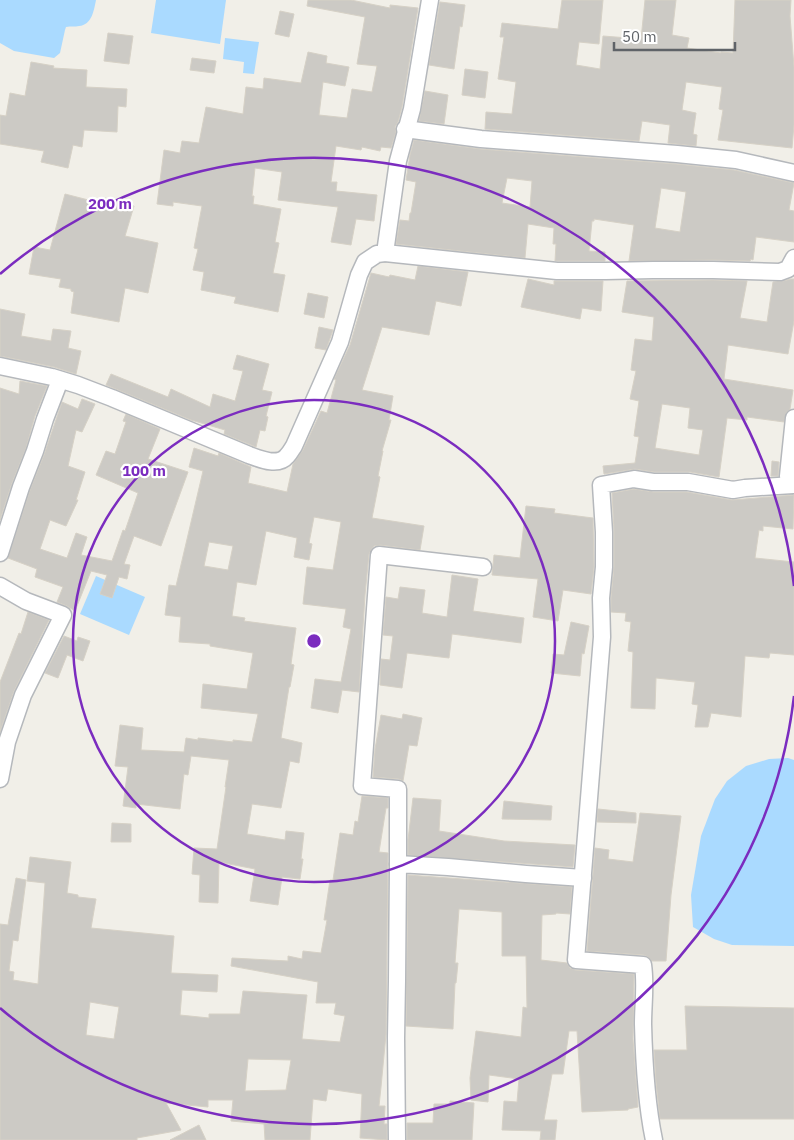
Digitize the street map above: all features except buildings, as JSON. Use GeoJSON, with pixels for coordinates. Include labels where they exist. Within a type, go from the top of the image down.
{"type":"FeatureCollection","features":[{"type":"Feature","properties":{"kind":"street"},"geometry":{"type":"LineString","coordinates":[[384,253],[398,161],[412,109],[430,0]]}},
{"type":"Feature","properties":{"kind":"street"},"geometry":{"type":"LineString","coordinates":[[406,129],[481,139],[736,160],[794,173]]}},
{"type":"Feature","properties":{"kind":"street"},"geometry":{"type":"LineString","coordinates":[[0,366],[60,380],[112,398],[248,455],[268,461],[280,462],[287,457],[294,446],[340,342],[359,275],[365,262],[377,254],[384,253],[557,270],[780,272],[792,267]]}},
{"type":"Feature","properties":{"kind":"street"},"geometry":{"type":"LineString","coordinates":[[0,553],[21,487],[60,380]]}},
{"type":"Feature","properties":{"kind":"street"},"geometry":{"type":"LineString","coordinates":[[654,1140],[645,1085],[644,965],[576,960],[602,637],[601,598],[604,567],[604,532],[601,485],[634,479],[653,482],[688,482],[733,490],[792,485],[788,476],[794,418]]}},
{"type":"Feature","properties":{"kind":"street"},"geometry":{"type":"LineString","coordinates":[[397,1140],[398,789],[362,786],[379,555],[483,567]]}},
{"type":"Feature","properties":{"kind":"street"},"geometry":{"type":"LineString","coordinates":[[0,586],[26,601],[63,615],[23,695],[7,742],[0,779]]}},
{"type":"Feature","properties":{"kind":"street"},"geometry":{"type":"LineString","coordinates":[[398,864],[583,878]]}},
{"type":"Feature","properties":{"kind":"water"},"geometry":{"type":"Polygon","coordinates":[[[0,0],[96,0],[92,16],[87,23],[66,27],[60,53],[54,58],[14,51],[0,43],[0,0]]]}},
{"type":"Feature","properties":{"kind":"water"},"geometry":{"type":"Polygon","coordinates":[[[156,0],[226,0],[220,44],[151,33],[156,0]]]}},
{"type":"Feature","properties":{"kind":"water"},"geometry":{"type":"Polygon","coordinates":[[[225,38],[259,42],[254,74],[243,73],[244,62],[223,59],[225,38]]]}},
{"type":"Feature","properties":{"kind":"water"},"geometry":{"type":"Polygon","coordinates":[[[96,576],[145,597],[129,635],[80,614],[96,576]]]}},
{"type":"Feature","properties":{"kind":"water"},"geometry":{"type":"Polygon","coordinates":[[[788,758],[794,760],[794,946],[732,945],[714,939],[693,927],[691,895],[701,836],[715,799],[727,781],[746,766],[769,759],[788,758]]]}}]}
